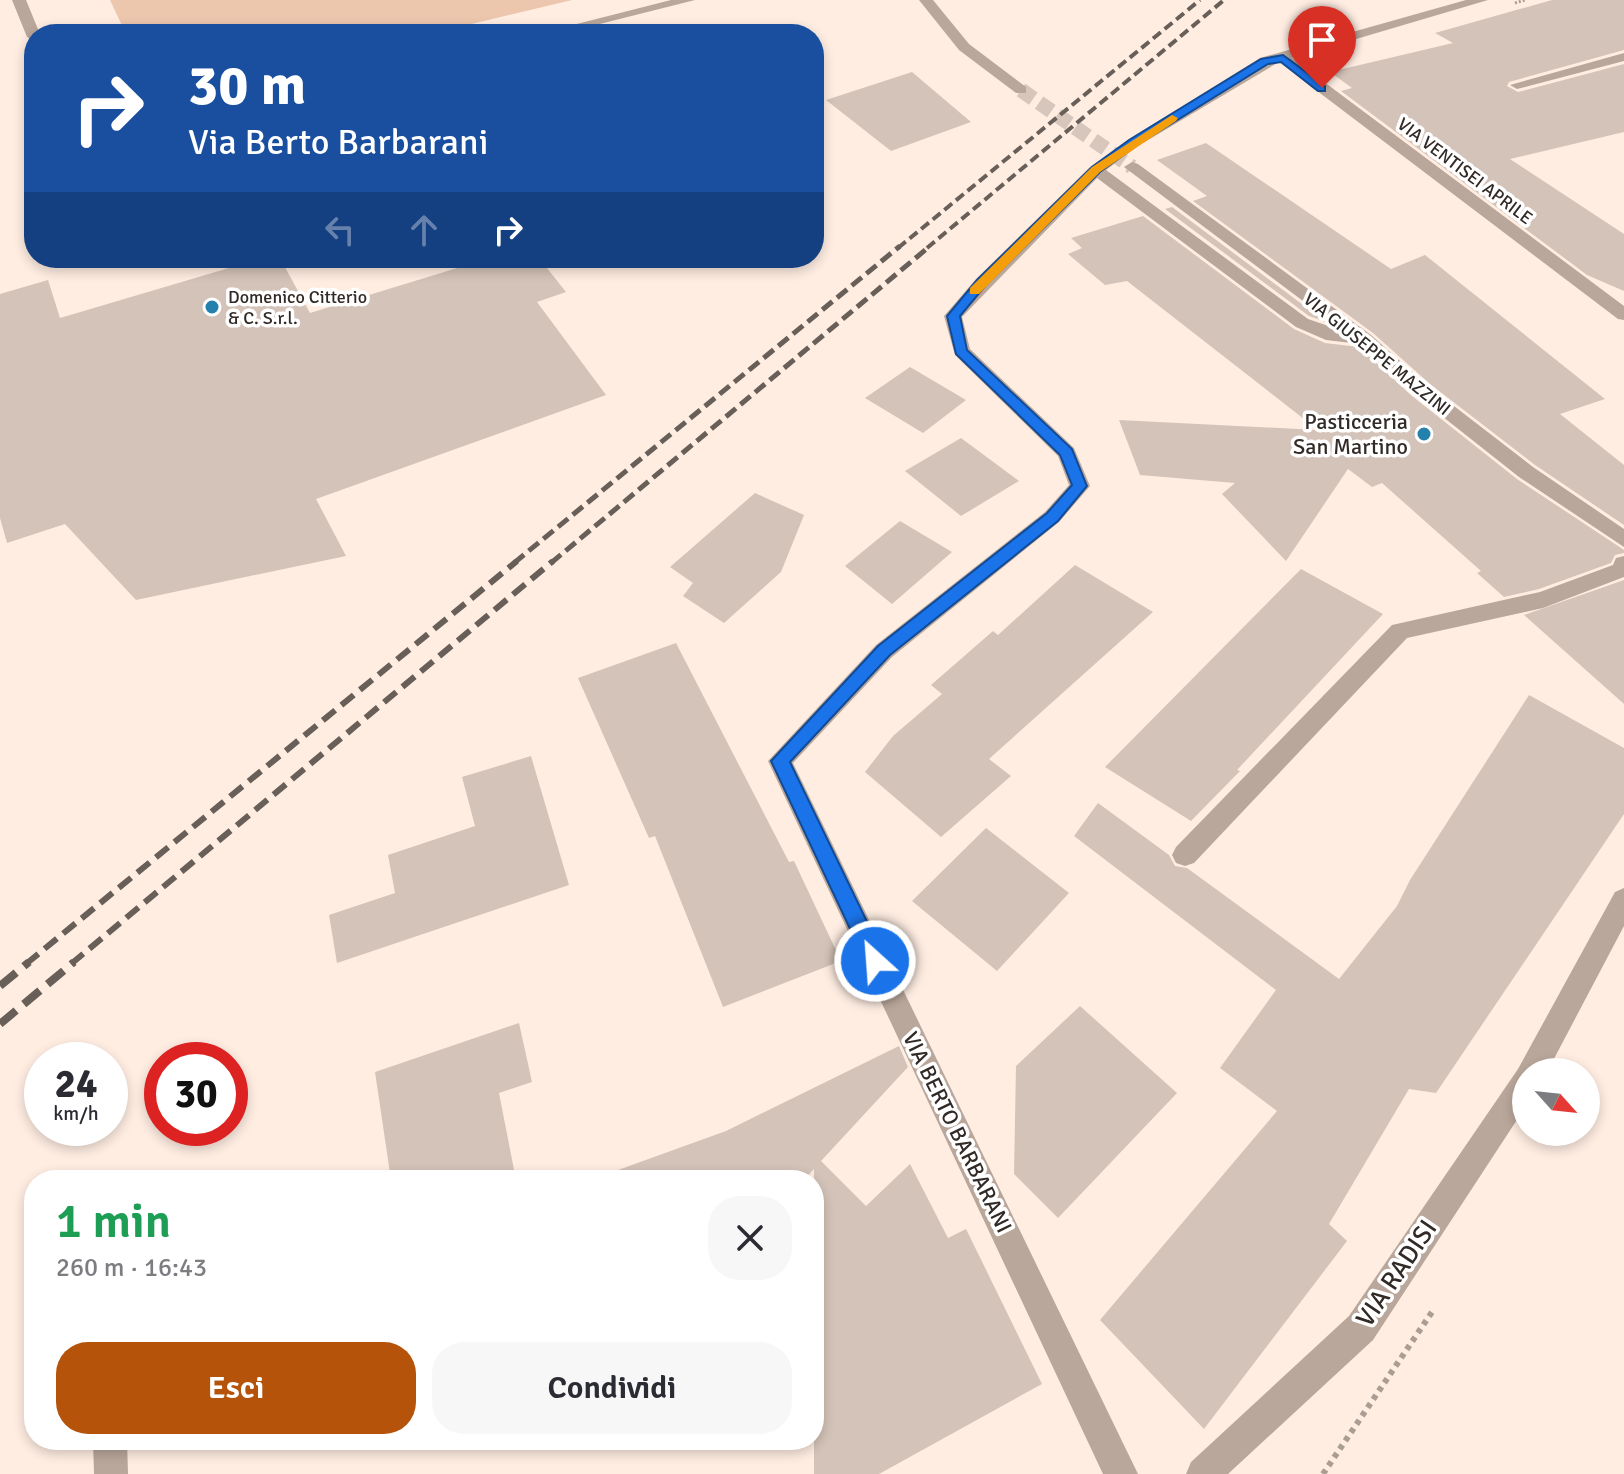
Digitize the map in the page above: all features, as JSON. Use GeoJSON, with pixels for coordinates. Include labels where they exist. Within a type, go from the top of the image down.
{"type":"FeatureCollection","features":[{"type":"Feature","properties":{"kind":"street"},"geometry":{"type":"LineString","coordinates":[[19,0],[29,24]]}},
{"type":"Feature","properties":{"kind":"street"},"geometry":{"type":"LineString","coordinates":[[585,24],[688,0]]}},
{"type":"Feature","properties":{"kind":"street"},"geometry":{"type":"LineString","coordinates":[[926,0],[964,47],[1021,90]]}},
{"type":"Feature","properties":{"kind":"street"},"geometry":{"type":"LineString","coordinates":[[1365,339],[1332,336],[1302,323],[1096,170],[1133,143],[1265,61],[1283,58],[1290,51],[1481,0]]}},
{"type":"Feature","properties":{"kind":"street"},"geometry":{"type":"LineString","coordinates":[[1517,85],[1624,57]]}},
{"type":"Feature","properties":{"kind":"street","name":"VIA VENTISEI APRILE"},"geometry":{"type":"LineString","coordinates":[[1283,58],[1624,315]]}},
{"type":"Feature","properties":{"kind":"street","name":"VIA GIUSEPPE MAZZINI"},"geometry":{"type":"LineString","coordinates":[[1132,167],[1365,339],[1421,390],[1526,472],[1624,539]]}},
{"type":"Feature","properties":{"kind":"street","name":"VIA BERTO BARBARANI"},"geometry":{"type":"LineString","coordinates":[[1096,170],[953,316],[961,351],[1067,453],[1080,486],[1052,517],[884,651],[780,761],[1121,1474]]}},
{"type":"Feature","properties":{"kind":"street"},"geometry":{"type":"LineString","coordinates":[[1185,855],[1400,631],[1543,600],[1621,570],[1624,564]]}},
{"type":"Feature","properties":{"kind":"street"},"geometry":{"type":"LineString","coordinates":[[1539,1058],[1624,900]]}},
{"type":"Feature","properties":{"kind":"street","name":"VIA RADISI"},"geometry":{"type":"LineString","coordinates":[[1203,1474],[1361,1328],[1512,1101]]}},
{"type":"Feature","properties":{"kind":"street"},"geometry":{"type":"LineString","coordinates":[[110,1450],[111,1474]]}},
{"type":"Feature","properties":{"kind":"shaded area"},"geometry":{"type":"Polygon","coordinates":[[[110,0],[572,0],[472,24],[121,24],[110,0]]]}},
{"type":"Feature","properties":{"kind":"building"},"geometry":{"type":"Polygon","coordinates":[[[1552,0],[1624,0],[1624,50],[1509,82],[1507,86],[1518,92],[1624,64],[1624,132],[1510,159],[1624,234],[1624,291],[1587,275],[1341,91],[1352,88],[1330,72],[1453,43],[1435,33],[1552,0]]]}},
{"type":"Feature","properties":{"kind":"building"},"geometry":{"type":"Polygon","coordinates":[[[912,72],[971,122],[891,151],[826,100],[912,72]]]}},
{"type":"Feature","properties":{"kind":"building"},"geometry":{"type":"Polygon","coordinates":[[[1206,143],[1391,269],[1425,255],[1605,399],[1560,414],[1624,465],[1624,525],[1535,465],[1430,384],[1373,333],[1193,201],[1207,196],[1157,160],[1206,143]]]}},
{"type":"Feature","properties":{"kind":"building"},"geometry":{"type":"Polygon","coordinates":[[[1172,207],[1326,322],[1309,316],[1165,209],[1172,207]]]}},
{"type":"Feature","properties":{"kind":"building"},"geometry":{"type":"Polygon","coordinates":[[[1143,216],[1294,329],[1325,343],[1359,347],[1412,396],[1517,479],[1624,550],[1624,553],[1615,555],[1611,563],[1539,589],[1504,597],[1477,573],[1481,571],[1382,483],[1372,487],[1348,469],[1286,561],[1222,494],[1235,483],[1140,475],[1119,420],[1318,430],[1127,281],[1105,285],[1068,254],[1082,248],[1071,238],[1143,216]]]}},
{"type":"Feature","properties":{"kind":"building"},"geometry":{"type":"Polygon","coordinates":[[[229,268],[285,268],[310,313],[457,268],[547,268],[566,292],[537,302],[606,395],[316,499],[346,556],[136,600],[65,524],[7,543],[0,518],[0,294],[48,280],[60,318],[229,268]]]}},
{"type":"Feature","properties":{"kind":"building"},"geometry":{"type":"Polygon","coordinates":[[[910,367],[966,400],[923,433],[865,398],[910,367]]]}},
{"type":"Feature","properties":{"kind":"building"},"geometry":{"type":"Polygon","coordinates":[[[961,438],[1019,481],[961,516],[905,471],[961,438]]]}},
{"type":"Feature","properties":{"kind":"building"},"geometry":{"type":"Polygon","coordinates":[[[755,493],[804,515],[781,572],[724,623],[683,596],[693,583],[670,567],[755,493]]]}},
{"type":"Feature","properties":{"kind":"building"},"geometry":{"type":"Polygon","coordinates":[[[900,521],[952,552],[892,604],[845,566],[900,521]]]}},
{"type":"Feature","properties":{"kind":"building"},"geometry":{"type":"Polygon","coordinates":[[[1075,565],[1153,612],[989,759],[1011,776],[941,837],[865,772],[893,736],[942,694],[931,685],[993,631],[998,635],[1075,565]]]}},
{"type":"Feature","properties":{"kind":"building"},"geometry":{"type":"Polygon","coordinates":[[[1301,569],[1383,614],[1191,821],[1105,767],[1301,569]]]}},
{"type":"Feature","properties":{"kind":"building"},"geometry":{"type":"Polygon","coordinates":[[[1624,580],[1624,704],[1524,615],[1624,580]]]}},
{"type":"Feature","properties":{"kind":"building"},"geometry":{"type":"Polygon","coordinates":[[[676,643],[789,862],[794,861],[841,961],[723,1007],[655,836],[649,838],[578,678],[676,643]]]}},
{"type":"Feature","properties":{"kind":"building"},"geometry":{"type":"Polygon","coordinates":[[[1529,695],[1624,748],[1624,814],[1436,1093],[1409,1089],[1329,1224],[1347,1241],[1204,1429],[1100,1320],[1277,1111],[1220,1068],[1276,990],[1074,836],[1098,803],[1169,855],[1175,866],[1187,868],[1339,979],[1397,906],[1410,880],[1529,695]]]}},
{"type":"Feature","properties":{"kind":"building"},"geometry":{"type":"Polygon","coordinates":[[[531,756],[569,885],[337,963],[329,915],[395,893],[388,855],[475,826],[462,777],[531,756]]]}},
{"type":"Feature","properties":{"kind":"building"},"geometry":{"type":"Polygon","coordinates":[[[986,828],[1069,893],[997,971],[912,901],[986,828]]]}},
{"type":"Feature","properties":{"kind":"building"},"geometry":{"type":"Polygon","coordinates":[[[1080,1006],[1177,1093],[1058,1218],[1014,1174],[1016,1066],[1080,1006]]]}},
{"type":"Feature","properties":{"kind":"building"},"geometry":{"type":"Polygon","coordinates":[[[519,1023],[532,1082],[499,1093],[514,1170],[390,1170],[375,1072],[519,1023]]]}},
{"type":"Feature","properties":{"kind":"building"},"geometry":{"type":"Polygon","coordinates":[[[899,1046],[908,1067],[821,1161],[866,1206],[910,1164],[948,1238],[966,1229],[1042,1384],[879,1474],[814,1474],[814,1450],[824,1450],[824,1170],[618,1170],[726,1131],[899,1046]]]}},
{"type":"Feature","properties":{"kind":"tunnel"},"geometry":{"type":"LineString","coordinates":[[1021,90],[1132,167]]}},
{"type":"Feature","properties":{"kind":"railway"},"geometry":{"type":"LineString","coordinates":[[898,248],[1200,0]]}},
{"type":"Feature","properties":{"kind":"railway"},"geometry":{"type":"LineString","coordinates":[[927,248],[1224,0]]}},
{"type":"Feature","properties":{"kind":"railway"},"geometry":{"type":"LineString","coordinates":[[514,563],[900,246]]}},
{"type":"Feature","properties":{"kind":"railway"},"geometry":{"type":"LineString","coordinates":[[551,563],[930,246]]}},
{"type":"Feature","properties":{"kind":"railway"},"geometry":{"type":"LineString","coordinates":[[26,964],[517,561]]}},
{"type":"Feature","properties":{"kind":"railway"},"geometry":{"type":"LineString","coordinates":[[71,964],[553,561]]}},
{"type":"Feature","properties":{"kind":"railway"},"geometry":{"type":"LineString","coordinates":[[0,986],[29,962]]}},
{"type":"Feature","properties":{"kind":"railway"},"geometry":{"type":"LineString","coordinates":[[0,1024],[74,962]]}},
{"type":"Feature","properties":{"kind":"slow traffic"},"geometry":{"type":"LineString","coordinates":[[974,291],[1096,170],[1172,118]]}},
{"type":"Feature","properties":{"kind":"place","name":"Domenico Citterio & C. S.r.l."},"geometry":{"type":"Point","coordinates":[212,307]}},
{"type":"Feature","properties":{"kind":"place","name":"Pasticceria San Martino"},"geometry":{"type":"Point","coordinates":[1424,434]}},
{"type":"Feature","properties":{"kind":"route"},"geometry":{"type":"LineString","coordinates":[[875,961],[780,761],[884,651],[1052,517],[1080,486],[1067,453],[961,351],[953,316],[1096,170],[1133,143],[1265,61],[1283,58],[1322,88]]}}]}
